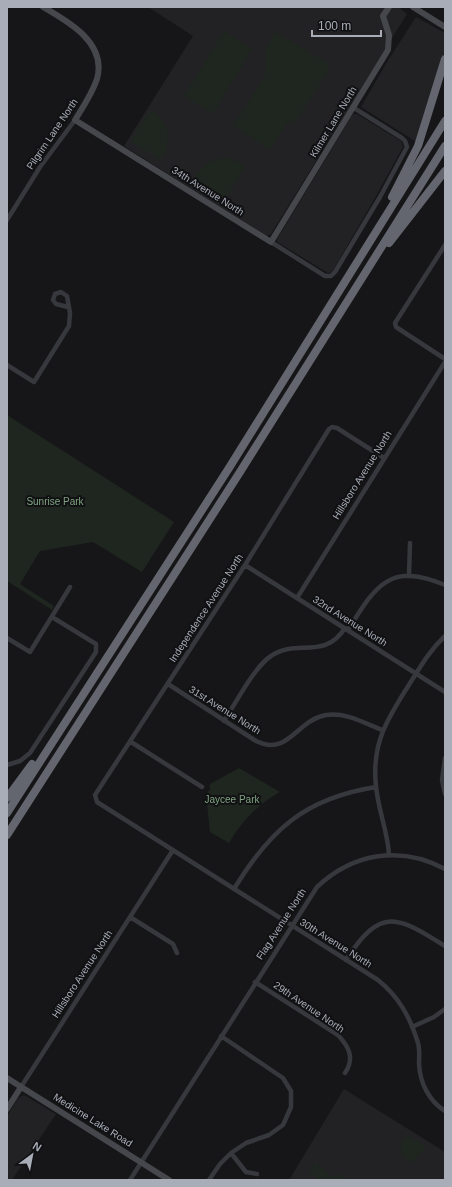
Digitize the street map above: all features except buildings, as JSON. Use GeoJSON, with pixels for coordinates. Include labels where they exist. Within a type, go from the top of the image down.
{"type":"FeatureCollection","features":[{"type":"Feature","properties":{"kind":"highway"},"geometry":{"type":"LineString","coordinates":[[362,254],[418,146],[445,58]]}},
{"type":"Feature","properties":{"kind":"highway"},"geometry":{"type":"LineString","coordinates":[[7,813],[229,468],[445,121]]}},
{"type":"Feature","properties":{"kind":"highway"},"geometry":{"type":"LineString","coordinates":[[7,835],[228,492],[445,146]]}},
{"type":"Feature","properties":{"kind":"highway"},"geometry":{"type":"LineString","coordinates":[[356,287],[445,171]]}},
{"type":"Feature","properties":{"kind":"highway"},"geometry":{"type":"LineString","coordinates":[[7,798],[37,758],[52,743]]}},
{"type":"Feature","properties":{"kind":"highway"},"geometry":{"type":"LineString","coordinates":[[7,841],[28,803]]}},
{"type":"Feature","properties":{"kind":"street","name":"Pilgrim Lane North"},"geometry":{"type":"LineString","coordinates":[[7,220],[40,167],[75,120],[96,82],[98,68],[97,58],[85,36],[43,7]]}},
{"type":"Feature","properties":{"kind":"street","name":"Kilmer Lane North"},"geometry":{"type":"LineString","coordinates":[[271,242],[388,50],[389,35],[383,16],[389,7]]}},
{"type":"Feature","properties":{"kind":"street"},"geometry":{"type":"LineString","coordinates":[[413,7],[445,27]]}},
{"type":"Feature","properties":{"kind":"street","name":"34th Avenue North"},"geometry":{"type":"LineString","coordinates":[[75,120],[325,276],[331,276],[384,191],[406,150],[407,144],[402,138],[354,108]]}},
{"type":"Feature","properties":{"kind":"street"},"geometry":{"type":"LineString","coordinates":[[443,247],[395,323],[396,327],[445,360]]}},
{"type":"Feature","properties":{"kind":"street"},"geometry":{"type":"LineString","coordinates":[[7,365],[34,382],[69,326],[70,314],[68,307]]}},
{"type":"Feature","properties":{"kind":"street","name":"Hillsboro Avenue North"},"geometry":{"type":"LineString","coordinates":[[298,598],[445,360]]}},
{"type":"Feature","properties":{"kind":"street","name":"Independence Avenue North"},"geometry":{"type":"LineString","coordinates":[[95,799],[95,795],[131,742],[245,565],[329,429],[332,427],[342,431],[384,458]]}},
{"type":"Feature","properties":{"kind":"street"},"geometry":{"type":"LineString","coordinates":[[409,576],[410,543]]}},
{"type":"Feature","properties":{"kind":"street","name":"32nd Avenue North"},"geometry":{"type":"LineString","coordinates":[[245,565],[445,692]]}},
{"type":"Feature","properties":{"kind":"street"},"geometry":{"type":"LineString","coordinates":[[224,721],[258,669],[270,656],[284,650],[324,647],[337,640],[368,598],[380,585],[396,578],[409,576],[417,576],[445,584]]}},
{"type":"Feature","properties":{"kind":"street"},"geometry":{"type":"LineString","coordinates":[[7,638],[30,652],[70,587]]}},
{"type":"Feature","properties":{"kind":"street"},"geometry":{"type":"LineString","coordinates":[[7,765],[20,762],[34,748],[96,652],[96,644],[52,616]]}},
{"type":"Feature","properties":{"kind":"street"},"geometry":{"type":"LineString","coordinates":[[445,636],[431,650],[382,730],[375,756],[376,787],[387,835],[389,855],[413,857],[426,860],[445,869]]}},
{"type":"Feature","properties":{"kind":"street","name":"31st Avenue North"},"geometry":{"type":"LineString","coordinates":[[168,684],[256,741],[269,746],[283,743],[309,722],[326,715],[346,716],[382,730]]}},
{"type":"Feature","properties":{"kind":"street"},"geometry":{"type":"LineString","coordinates":[[131,742],[202,787]]}},
{"type":"Feature","properties":{"kind":"street"},"geometry":{"type":"LineString","coordinates":[[445,758],[442,780],[445,794]]}},
{"type":"Feature","properties":{"kind":"street"},"geometry":{"type":"LineString","coordinates":[[234,889],[248,866],[270,837],[300,814],[333,797],[376,787]]}},
{"type":"Feature","properties":{"kind":"street","name":"30th Avenue North"},"geometry":{"type":"LineString","coordinates":[[95,799],[97,802],[388,988],[404,1009],[418,1043],[420,1074],[423,1084],[434,1102],[445,1111]]}},
{"type":"Feature","properties":{"kind":"street","name":"Hillsboro Avenue North"},"geometry":{"type":"LineString","coordinates":[[7,1109],[173,850]]}},
{"type":"Feature","properties":{"kind":"street","name":"Flag Avenue North"},"geometry":{"type":"LineString","coordinates":[[130,1180],[309,897],[326,878],[348,864],[374,857],[389,855]]}},
{"type":"Feature","properties":{"kind":"street"},"geometry":{"type":"LineString","coordinates":[[130,917],[173,944],[177,954]]}},
{"type":"Feature","properties":{"kind":"street"},"geometry":{"type":"LineString","coordinates":[[346,960],[362,936],[369,930],[386,923],[394,922],[410,925],[445,946]]}},
{"type":"Feature","properties":{"kind":"street","name":"29th Avenue North"},"geometry":{"type":"LineString","coordinates":[[255,982],[338,1035],[348,1048],[350,1058],[350,1065],[345,1073]]}},
{"type":"Feature","properties":{"kind":"street"},"geometry":{"type":"LineString","coordinates":[[412,1027],[434,1017],[445,1009]]}},
{"type":"Feature","properties":{"kind":"street"},"geometry":{"type":"LineString","coordinates":[[209,1180],[220,1164],[231,1153],[246,1143],[269,1134],[283,1125],[289,1114],[292,1099],[291,1091],[283,1078],[221,1036]]}},
{"type":"Feature","properties":{"kind":"street","name":"Medicine Lake Road"},"geometry":{"type":"LineString","coordinates":[[7,1078],[169,1180]]}},
{"type":"Feature","properties":{"kind":"street"},"geometry":{"type":"LineString","coordinates":[[231,1153],[246,1172],[257,1174]]}},
{"type":"Feature","properties":{"kind":"shaded area"},"geometry":{"type":"Polygon","coordinates":[[[148,7],[398,7],[407,14],[271,234],[266,236],[124,146],[193,36],[148,7]]]}},
{"type":"Feature","properties":{"kind":"shaded area"},"geometry":{"type":"Polygon","coordinates":[[[416,17],[445,33],[445,51],[439,65],[418,143],[361,107],[387,62],[416,17]]]}},
{"type":"Feature","properties":{"kind":"shaded area"},"geometry":{"type":"Polygon","coordinates":[[[353,114],[357,114],[401,141],[403,147],[332,272],[328,273],[277,242],[277,239],[353,114]]]}},
{"type":"Feature","properties":{"kind":"shaded area"},"geometry":{"type":"Polygon","coordinates":[[[344,1089],[445,1152],[445,1180],[289,1180],[344,1089]]]}},
{"type":"Feature","properties":{"kind":"shaded area"},"geometry":{"type":"Polygon","coordinates":[[[24,1095],[56,1114],[12,1180],[7,1180],[7,1116],[18,1098],[24,1095]]]}},
{"type":"Feature","properties":{"kind":"green space"},"geometry":{"type":"Polygon","coordinates":[[[224,31],[252,49],[213,114],[184,96],[224,31]]]}},
{"type":"Feature","properties":{"kind":"green space"},"geometry":{"type":"Polygon","coordinates":[[[275,32],[328,63],[329,70],[294,124],[289,120],[270,150],[233,126],[265,76],[266,50],[275,32]]]}},
{"type":"Feature","properties":{"kind":"green space"},"geometry":{"type":"Polygon","coordinates":[[[151,109],[163,121],[168,132],[167,145],[161,160],[133,143],[131,140],[151,109]]]}},
{"type":"Feature","properties":{"kind":"green space"},"geometry":{"type":"Polygon","coordinates":[[[230,158],[246,166],[226,198],[222,199],[192,181],[200,170],[208,163],[217,159],[230,158]]]}},
{"type":"Feature","properties":{"kind":"green space","name":"Sunrise Park"},"geometry":{"type":"Polygon","coordinates":[[[7,415],[174,522],[142,572],[93,542],[40,551],[20,584],[54,606],[52,610],[7,581],[7,415]]]}},
{"type":"Feature","properties":{"kind":"green space","name":"Jaycee Park"},"geometry":{"type":"Polygon","coordinates":[[[239,768],[280,792],[264,802],[251,814],[229,843],[210,832],[206,794],[210,790],[210,784],[239,768]]]}},
{"type":"Feature","properties":{"kind":"green space"},"geometry":{"type":"Polygon","coordinates":[[[408,1136],[424,1145],[424,1150],[412,1163],[402,1154],[401,1150],[404,1139],[408,1136]]]}},
{"type":"Feature","properties":{"kind":"green space"},"geometry":{"type":"Polygon","coordinates":[[[316,1163],[332,1177],[339,1174],[346,1180],[319,1180],[309,1171],[316,1163]]]}}]}
